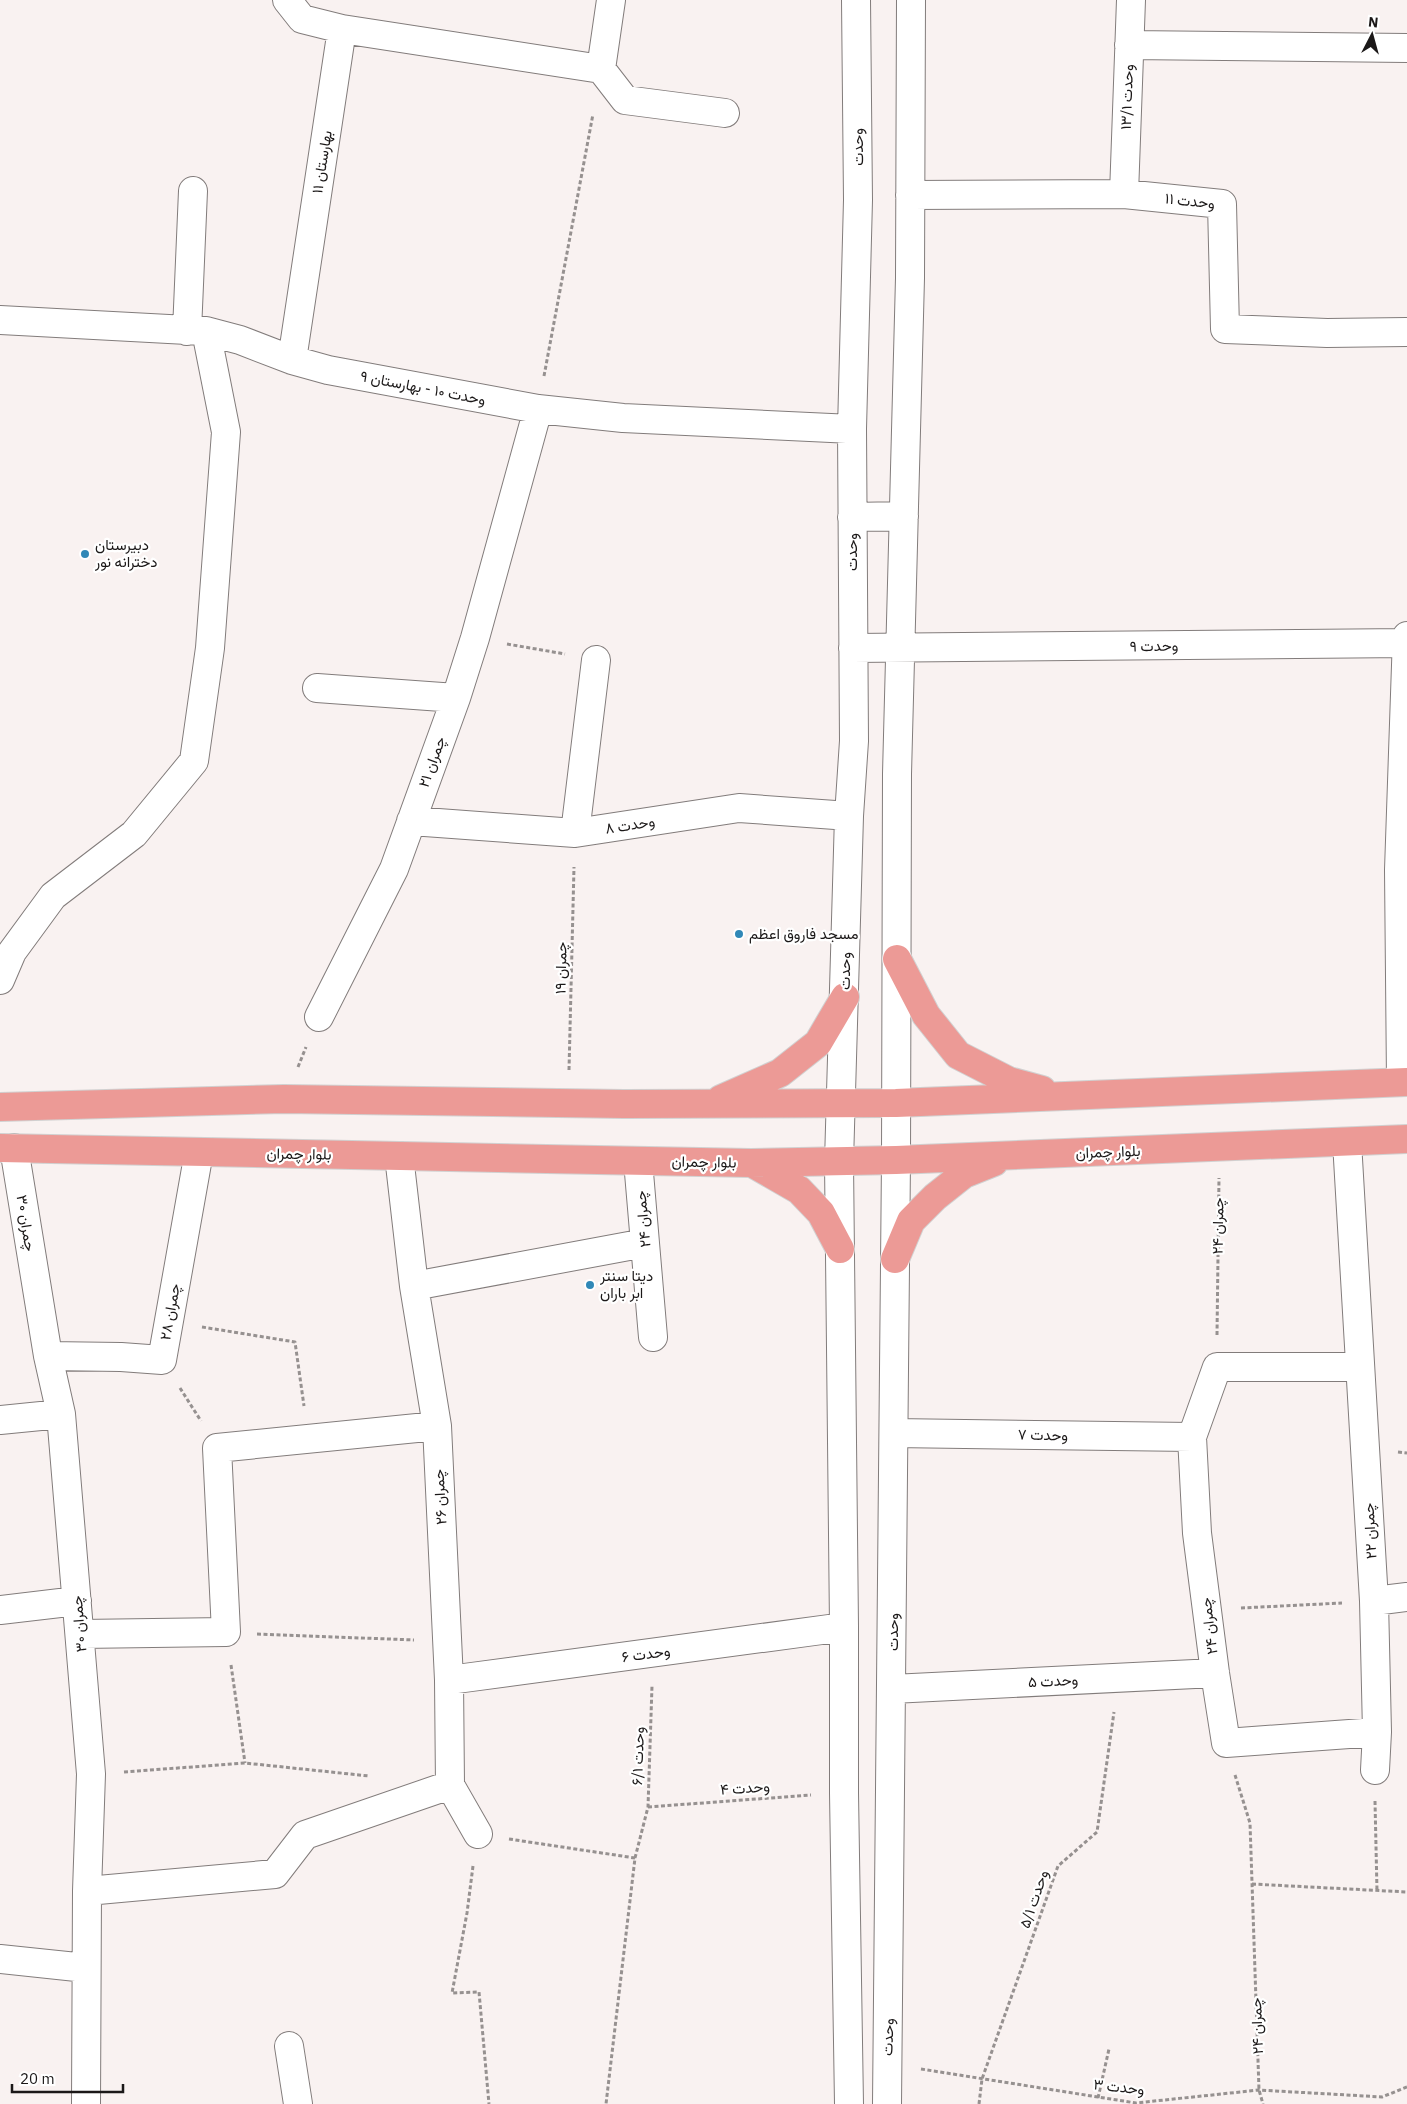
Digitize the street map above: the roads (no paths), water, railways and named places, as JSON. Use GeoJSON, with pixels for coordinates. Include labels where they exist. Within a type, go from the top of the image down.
{"type":"FeatureCollection","features":[{"type":"Feature","properties":{"kind":"main road"},"geometry":{"type":"LineString","coordinates":[[896,959],[926,1015],[958,1055],[1009,1081],[1063,1096]]}},
{"type":"Feature","properties":{"kind":"main road"},"geometry":{"type":"LineString","coordinates":[[711,1104],[780,1072],[818,1043],[845,997]]}},
{"type":"Feature","properties":{"kind":"main road"},"geometry":{"type":"LineString","coordinates":[[0,1107],[284,1099],[711,1104],[896,1103],[1404,1082]]}},
{"type":"Feature","properties":{"kind":"main road","name":"بلوار چمران"},"geometry":{"type":"LineString","coordinates":[[7,1148],[638,1161],[839,1162],[1407,1139]]}},
{"type":"Feature","properties":{"kind":"main road"},"geometry":{"type":"LineString","coordinates":[[895,1259],[911,1221],[935,1197],[964,1174],[1010,1156]]}},
{"type":"Feature","properties":{"kind":"main road"},"geometry":{"type":"LineString","coordinates":[[750,1162],[800,1190],[821,1213],[840,1249]]}},
{"type":"Feature","properties":{"kind":"street"},"geometry":{"type":"LineString","coordinates":[[287,0],[302,19],[342,29],[601,69],[624,100],[725,113]]}},
{"type":"Feature","properties":{"kind":"street"},"geometry":{"type":"LineString","coordinates":[[601,69],[611,0]]}},
{"type":"Feature","properties":{"kind":"street","name":"وحدت"},"geometry":{"type":"LineString","coordinates":[[839,1162],[849,816],[854,741],[852,429],[858,200],[856,0]]}},
{"type":"Feature","properties":{"kind":"street"},"geometry":{"type":"LineString","coordinates":[[896,1103],[897,774],[910,195],[911,0]]}},
{"type":"Feature","properties":{"kind":"street","name":"وحدت ۱۳/۱"},"geometry":{"type":"LineString","coordinates":[[1124,194],[1131,0]]}},
{"type":"Feature","properties":{"kind":"street","name":"بهارستان ۱۱"},"geometry":{"type":"LineString","coordinates":[[292,360],[342,29]]}},
{"type":"Feature","properties":{"kind":"street"},"geometry":{"type":"LineString","coordinates":[[1129,46],[1407,48]]}},
{"type":"Feature","properties":{"kind":"street"},"geometry":{"type":"LineString","coordinates":[[0,980],[12,952],[53,896],[134,834],[194,761],[210,648],[226,432],[197,331],[192,191]]}},
{"type":"Feature","properties":{"kind":"street","name":"وحدت ۱۱"},"geometry":{"type":"LineString","coordinates":[[910,195],[1124,194],[1222,204],[1225,329],[1327,333],[1407,332]]}},
{"type":"Feature","properties":{"kind":"street","name":"وحدت ۱۰ - بهارستان ۹"},"geometry":{"type":"LineString","coordinates":[[0,320],[197,331],[240,340],[292,360],[365,378],[538,410],[623,418],[852,429]]}},
{"type":"Feature","properties":{"kind":"street","name":"چمران ۲۱"},"geometry":{"type":"LineString","coordinates":[[319,1017],[394,868],[456,698],[475,638],[538,410]]}},
{"type":"Feature","properties":{"kind":"street"},"geometry":{"type":"LineString","coordinates":[[852,517],[904,516]]}},
{"type":"Feature","properties":{"kind":"street"},"geometry":{"type":"LineString","coordinates":[[1404,1082],[1400,870],[1407,636]]}},
{"type":"Feature","properties":{"kind":"street","name":"وحدت ۹"},"geometry":{"type":"LineString","coordinates":[[853,648],[1407,643]]}},
{"type":"Feature","properties":{"kind":"street"},"geometry":{"type":"LineString","coordinates":[[575,833],[596,660]]}},
{"type":"Feature","properties":{"kind":"street"},"geometry":{"type":"LineString","coordinates":[[317,688],[456,698]]}},
{"type":"Feature","properties":{"kind":"street","name":"وحدت ۸"},"geometry":{"type":"LineString","coordinates":[[411,821],[575,833],[739,808],[849,816]]}},
{"type":"Feature","properties":{"kind":"street","name":"وحدت"},"geometry":{"type":"LineString","coordinates":[[887,2104],[896,1103]]}},
{"type":"Feature","properties":{"kind":"street","name":"چمران ۲۲"},"geometry":{"type":"LineString","coordinates":[[1347,1142],[1374,1601],[1377,1732],[1375,1770]]}},
{"type":"Feature","properties":{"kind":"street","name":"چمران ۳۰"},"geometry":{"type":"LineString","coordinates":[[7,1148],[61,1414],[80,1634],[91,1774],[87,1891],[86,2104]]}},
{"type":"Feature","properties":{"kind":"street","name":"چمران ۲۸"},"geometry":{"type":"LineString","coordinates":[[48,1356],[121,1357],[162,1360],[199,1152]]}},
{"type":"Feature","properties":{"kind":"street","name":"چمران ۲۶"},"geometry":{"type":"LineString","coordinates":[[399,1156],[414,1286],[437,1426],[449,1680],[450,1785],[478,1834]]}},
{"type":"Feature","properties":{"kind":"street","name":"چمران ۲۴"},"geometry":{"type":"LineString","coordinates":[[638,1161],[653,1337]]}},
{"type":"Feature","properties":{"kind":"street"},"geometry":{"type":"LineString","coordinates":[[839,1162],[844,1793],[849,2104]]}},
{"type":"Feature","properties":{"kind":"street"},"geometry":{"type":"LineString","coordinates":[[414,1286],[644,1243]]}},
{"type":"Feature","properties":{"kind":"street","name":"چمران ۲۴"},"geometry":{"type":"LineString","coordinates":[[1360,1367],[1216,1367],[1192,1437],[1198,1533],[1215,1673],[1226,1743],[1377,1732]]}},
{"type":"Feature","properties":{"kind":"street"},"geometry":{"type":"LineString","coordinates":[[0,1420],[61,1414]]}},
{"type":"Feature","properties":{"kind":"street"},"geometry":{"type":"LineString","coordinates":[[80,1634],[226,1632],[217,1448],[437,1426]]}},
{"type":"Feature","properties":{"kind":"street","name":"وحدت ۷"},"geometry":{"type":"LineString","coordinates":[[894,1433],[1192,1437]]}},
{"type":"Feature","properties":{"kind":"street"},"geometry":{"type":"LineString","coordinates":[[1374,1601],[1407,1597]]}},
{"type":"Feature","properties":{"kind":"street"},"geometry":{"type":"LineString","coordinates":[[0,1610],[77,1601]]}},
{"type":"Feature","properties":{"kind":"street","name":"وحدت ۶"},"geometry":{"type":"LineString","coordinates":[[449,1680],[844,1628]]}},
{"type":"Feature","properties":{"kind":"street","name":"وحدت ۵"},"geometry":{"type":"LineString","coordinates":[[892,1689],[1215,1673]]}},
{"type":"Feature","properties":{"kind":"street"},"geometry":{"type":"LineString","coordinates":[[87,1891],[275,1874],[305,1835],[450,1785]]}},
{"type":"Feature","properties":{"kind":"street"},"geometry":{"type":"LineString","coordinates":[[0,1959],[86,1968]]}},
{"type":"Feature","properties":{"kind":"street"},"geometry":{"type":"LineString","coordinates":[[289,2046],[298,2104]]}},
{"type":"Feature","properties":{"kind":"street"},"geometry":{"type":"LineString","coordinates":[[848,2063],[888,2063]]}},
{"type":"Feature","properties":{"kind":"place","name":"دبیرستان دخترانه نور"},"geometry":{"type":"Point","coordinates":[85,554]}},
{"type":"Feature","properties":{"kind":"place","name":"مسجد فاروق اعظم"},"geometry":{"type":"Point","coordinates":[739,934]}},
{"type":"Feature","properties":{"kind":"place","name":"دیتا سنتر ابر باران"},"geometry":{"type":"Point","coordinates":[590,1285]}}]}
